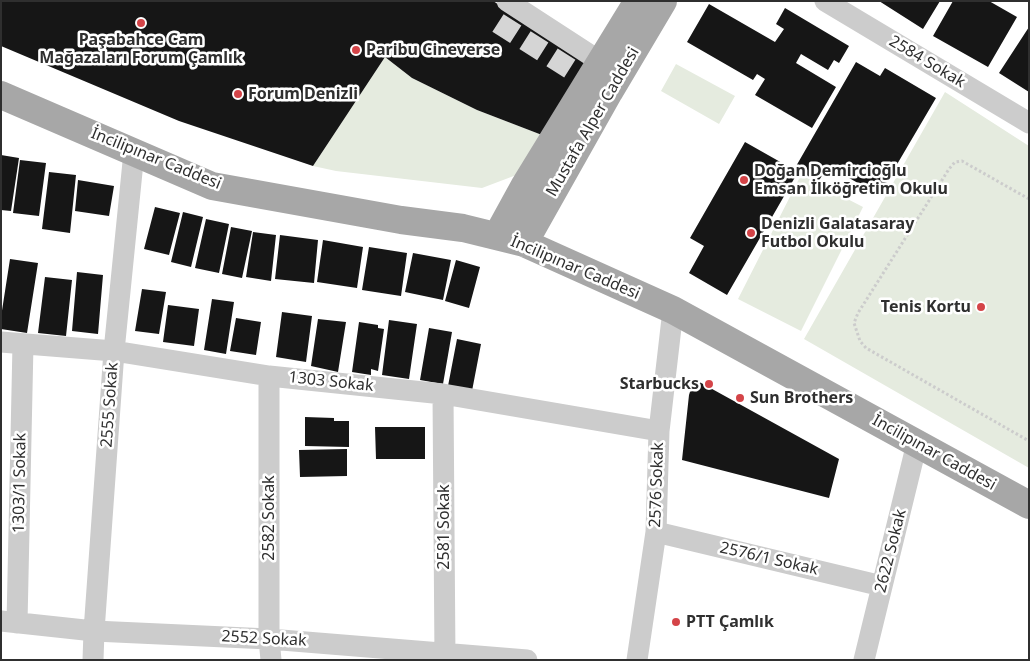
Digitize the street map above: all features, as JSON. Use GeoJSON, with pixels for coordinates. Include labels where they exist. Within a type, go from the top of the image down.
{"type":"FeatureCollection","features":[{"type":"Feature","properties":{"kind":"main road","name":"Mustafa Alper Caddesi"},"geometry":{"type":"LineString","coordinates":[[497,236],[590,73],[638,1]]}},
{"type":"Feature","properties":{"kind":"main road","name":"Mustafa Alper Caddesi"},"geometry":{"type":"LineString","coordinates":[[524,243],[609,92],[663,1]]}},
{"type":"Feature","properties":{"kind":"main road","name":"İncilipınar Caddesi"},"geometry":{"type":"LineString","coordinates":[[1,95],[212,186],[401,220],[463,228],[524,243],[673,310],[1029,505]]}},
{"type":"Feature","properties":{"kind":"street"},"geometry":{"type":"LineString","coordinates":[[507,1],[590,73]]}},
{"type":"Feature","properties":{"kind":"street","name":"2584 Sokak"},"geometry":{"type":"LineString","coordinates":[[825,1],[1029,123]]}},
{"type":"Feature","properties":{"kind":"street","name":"2555 Sokak"},"geometry":{"type":"LineString","coordinates":[[93,660],[114,351],[134,152]]}},
{"type":"Feature","properties":{"kind":"street","name":"2576 Sokak"},"geometry":{"type":"LineString","coordinates":[[638,660],[656,532],[659,431],[673,310]]}},
{"type":"Feature","properties":{"kind":"street","name":"1303 Sokak"},"geometry":{"type":"LineString","coordinates":[[1,342],[114,351],[269,376],[443,394],[659,431]]}},
{"type":"Feature","properties":{"kind":"street","name":"1303/1 Sokak"},"geometry":{"type":"LineString","coordinates":[[9,622],[23,344]]}},
{"type":"Feature","properties":{"kind":"street","name":"2582 Sokak"},"geometry":{"type":"LineString","coordinates":[[269,376],[270,649]]}},
{"type":"Feature","properties":{"kind":"street","name":"2581 Sokak"},"geometry":{"type":"LineString","coordinates":[[443,394],[444,656]]}},
{"type":"Feature","properties":{"kind":"street","name":"2622 Sokak"},"geometry":{"type":"LineString","coordinates":[[864,660],[917,443]]}},
{"type":"Feature","properties":{"kind":"street","name":"2576/1 Sokak"},"geometry":{"type":"LineString","coordinates":[[656,532],[882,586]]}},
{"type":"Feature","properties":{"kind":"street","name":"2552 Sokak"},"geometry":{"type":"LineString","coordinates":[[9,622],[270,649],[527,660]]}},
{"type":"Feature","properties":{"kind":"path"},"geometry":{"type":"LineString","coordinates":[[1029,199],[962,162],[955,162],[858,313],[854,323],[860,341],[866,348],[1029,441]]}},
{"type":"Feature","properties":{"kind":"shaded area"},"geometry":{"type":"Polygon","coordinates":[[[385,57],[412,78],[477,110],[542,135],[519,174],[482,188],[336,171],[313,166],[385,57]]]}},
{"type":"Feature","properties":{"kind":"shaded area"},"geometry":{"type":"Polygon","coordinates":[[[676,64],[735,96],[719,124],[661,91],[676,64]]]}},
{"type":"Feature","properties":{"kind":"shaded area"},"geometry":{"type":"Polygon","coordinates":[[[945,92],[1029,146],[1029,468],[804,339],[945,92]]]}},
{"type":"Feature","properties":{"kind":"shaded area"},"geometry":{"type":"Polygon","coordinates":[[[801,175],[863,207],[801,331],[738,299],[801,175]]]}},
{"type":"Feature","properties":{"kind":"building","name":"Forum Denizli"},"geometry":{"type":"Polygon","coordinates":[[[1,1],[493,1],[588,60],[542,135],[477,110],[412,78],[385,57],[313,166],[179,121],[1,46],[1,1]]]}},
{"type":"Feature","properties":{"kind":"building"},"geometry":{"type":"Polygon","coordinates":[[[879,1],[940,1],[923,29],[879,1]]]}},
{"type":"Feature","properties":{"kind":"building"},"geometry":{"type":"Polygon","coordinates":[[[953,1],[989,1],[1017,17],[988,67],[933,36],[953,1]]]}},
{"type":"Feature","properties":{"kind":"building"},"geometry":{"type":"Polygon","coordinates":[[[709,4],[775,42],[784,29],[776,24],[785,8],[849,46],[839,63],[834,60],[828,70],[801,54],[796,63],[836,87],[812,128],[755,95],[765,79],[757,74],[753,80],[687,42],[709,4]]]}},
{"type":"Feature","properties":{"kind":"building"},"geometry":{"type":"Polygon","coordinates":[[[1029,27],[1029,92],[999,73],[1029,27]]]}},
{"type":"Feature","properties":{"kind":"building"},"geometry":{"type":"Polygon","coordinates":[[[856,62],[880,76],[885,68],[936,98],[879,195],[828,166],[818,182],[795,168],[856,62]]]}},
{"type":"Feature","properties":{"kind":"building","name":"Doğan Demircioğlu Emsan İlköğretim Okulu"},"geometry":{"type":"Polygon","coordinates":[[[745,142],[798,172],[727,295],[689,273],[704,246],[690,238],[745,142]]]}},
{"type":"Feature","properties":{"kind":"building"},"geometry":{"type":"Polygon","coordinates":[[[1,155],[19,158],[11,211],[1,210],[1,155]]]}},
{"type":"Feature","properties":{"kind":"building"},"geometry":{"type":"Polygon","coordinates":[[[20,160],[46,163],[39,216],[13,213],[20,160]]]}},
{"type":"Feature","properties":{"kind":"building"},"geometry":{"type":"Polygon","coordinates":[[[49,172],[76,175],[70,233],[42,229],[49,172]]]}},
{"type":"Feature","properties":{"kind":"building"},"geometry":{"type":"Polygon","coordinates":[[[78,180],[114,186],[109,216],[75,211],[78,180]]]}},
{"type":"Feature","properties":{"kind":"building"},"geometry":{"type":"Polygon","coordinates":[[[155,207],[180,213],[169,255],[144,249],[155,207]]]}},
{"type":"Feature","properties":{"kind":"building"},"geometry":{"type":"Polygon","coordinates":[[[183,212],[203,217],[191,267],[171,262],[183,212]]]}},
{"type":"Feature","properties":{"kind":"building"},"geometry":{"type":"Polygon","coordinates":[[[206,219],[229,224],[219,273],[195,268],[206,219]]]}},
{"type":"Feature","properties":{"kind":"building"},"geometry":{"type":"Polygon","coordinates":[[[231,227],[252,231],[242,278],[222,274],[231,227]]]}},
{"type":"Feature","properties":{"kind":"building"},"geometry":{"type":"Polygon","coordinates":[[[253,232],[276,235],[271,281],[246,277],[253,232]]]}},
{"type":"Feature","properties":{"kind":"building"},"geometry":{"type":"Polygon","coordinates":[[[280,235],[318,240],[314,283],[275,279],[280,235]]]}},
{"type":"Feature","properties":{"kind":"building"},"geometry":{"type":"Polygon","coordinates":[[[323,240],[363,247],[357,288],[317,282],[323,240]]]}},
{"type":"Feature","properties":{"kind":"building"},"geometry":{"type":"Polygon","coordinates":[[[369,247],[407,253],[401,296],[362,290],[369,247]]]}},
{"type":"Feature","properties":{"kind":"building"},"geometry":{"type":"Polygon","coordinates":[[[413,253],[451,260],[443,300],[405,292],[413,253]]]}},
{"type":"Feature","properties":{"kind":"building"},"geometry":{"type":"Polygon","coordinates":[[[10,259],[38,263],[27,333],[1,329],[1,317],[10,259]]]}},
{"type":"Feature","properties":{"kind":"building"},"geometry":{"type":"Polygon","coordinates":[[[456,260],[480,267],[469,308],[445,301],[456,260]]]}},
{"type":"Feature","properties":{"kind":"building"},"geometry":{"type":"Polygon","coordinates":[[[77,272],[103,275],[98,334],[72,331],[77,272]]]}},
{"type":"Feature","properties":{"kind":"building"},"geometry":{"type":"Polygon","coordinates":[[[45,277],[72,280],[66,336],[38,333],[45,277]]]}},
{"type":"Feature","properties":{"kind":"building"},"geometry":{"type":"Polygon","coordinates":[[[142,289],[166,292],[159,334],[135,331],[142,289]]]}},
{"type":"Feature","properties":{"kind":"building"},"geometry":{"type":"Polygon","coordinates":[[[212,299],[234,302],[226,354],[204,350],[212,299]]]}},
{"type":"Feature","properties":{"kind":"building"},"geometry":{"type":"Polygon","coordinates":[[[168,305],[199,309],[194,346],[163,342],[168,305]]]}},
{"type":"Feature","properties":{"kind":"building"},"geometry":{"type":"Polygon","coordinates":[[[282,312],[312,316],[306,362],[276,357],[282,312]]]}},
{"type":"Feature","properties":{"kind":"building"},"geometry":{"type":"Polygon","coordinates":[[[236,318],[261,322],[256,355],[230,351],[236,318]]]}},
{"type":"Feature","properties":{"kind":"building"},"geometry":{"type":"Polygon","coordinates":[[[318,319],[346,322],[338,372],[311,366],[318,319]]]}},
{"type":"Feature","properties":{"kind":"building"},"geometry":{"type":"Polygon","coordinates":[[[389,320],[417,324],[409,379],[382,375],[389,320]]]}},
{"type":"Feature","properties":{"kind":"building"},"geometry":{"type":"Polygon","coordinates":[[[359,322],[378,325],[378,328],[384,329],[378,371],[371,369],[371,375],[352,372],[359,322]]]}},
{"type":"Feature","properties":{"kind":"building"},"geometry":{"type":"Polygon","coordinates":[[[429,328],[452,332],[443,384],[420,380],[429,328]]]}},
{"type":"Feature","properties":{"kind":"building"},"geometry":{"type":"Polygon","coordinates":[[[457,339],[481,344],[472,391],[448,386],[457,339]]]}},
{"type":"Feature","properties":{"kind":"building"},"geometry":{"type":"Polygon","coordinates":[[[694,379],[839,459],[829,498],[682,460],[689,395],[694,379]]]}},
{"type":"Feature","properties":{"kind":"building"},"geometry":{"type":"Polygon","coordinates":[[[305,417],[334,418],[334,421],[349,421],[349,447],[305,446],[305,417]]]}},
{"type":"Feature","properties":{"kind":"building"},"geometry":{"type":"Polygon","coordinates":[[[375,427],[425,427],[425,459],[376,459],[375,427]]]}},
{"type":"Feature","properties":{"kind":"building"},"geometry":{"type":"Polygon","coordinates":[[[347,449],[347,476],[300,477],[299,450],[347,449]]]}},
{"type":"Feature","properties":{"kind":"tunnel"},"geometry":{"type":"LineString","coordinates":[[498,23],[580,75]]}},
{"type":"Feature","properties":{"kind":"place","name":"Paşabahce Cam Mağazaları Forum Çamlık"},"geometry":{"type":"Point","coordinates":[141,23]}},
{"type":"Feature","properties":{"kind":"place","name":"Paribu Cineverse"},"geometry":{"type":"Point","coordinates":[356,50]}},
{"type":"Feature","properties":{"kind":"place","name":"Forum Denizli"},"geometry":{"type":"Point","coordinates":[238,94]}},
{"type":"Feature","properties":{"kind":"place","name":"Doğan Demircioğlu Emsan İlköğretim Okulu"},"geometry":{"type":"Point","coordinates":[744,180]}},
{"type":"Feature","properties":{"kind":"place","name":"Denizli Galatasaray Futbol Okulu"},"geometry":{"type":"Point","coordinates":[751,233]}},
{"type":"Feature","properties":{"kind":"place","name":"Tenis Kortu"},"geometry":{"type":"Point","coordinates":[981,307]}},
{"type":"Feature","properties":{"kind":"place","name":"Starbucks"},"geometry":{"type":"Point","coordinates":[709,384]}},
{"type":"Feature","properties":{"kind":"place","name":"Sun Brothers"},"geometry":{"type":"Point","coordinates":[740,398]}},
{"type":"Feature","properties":{"kind":"place","name":"PTT Çamlık"},"geometry":{"type":"Point","coordinates":[676,622]}}]}
